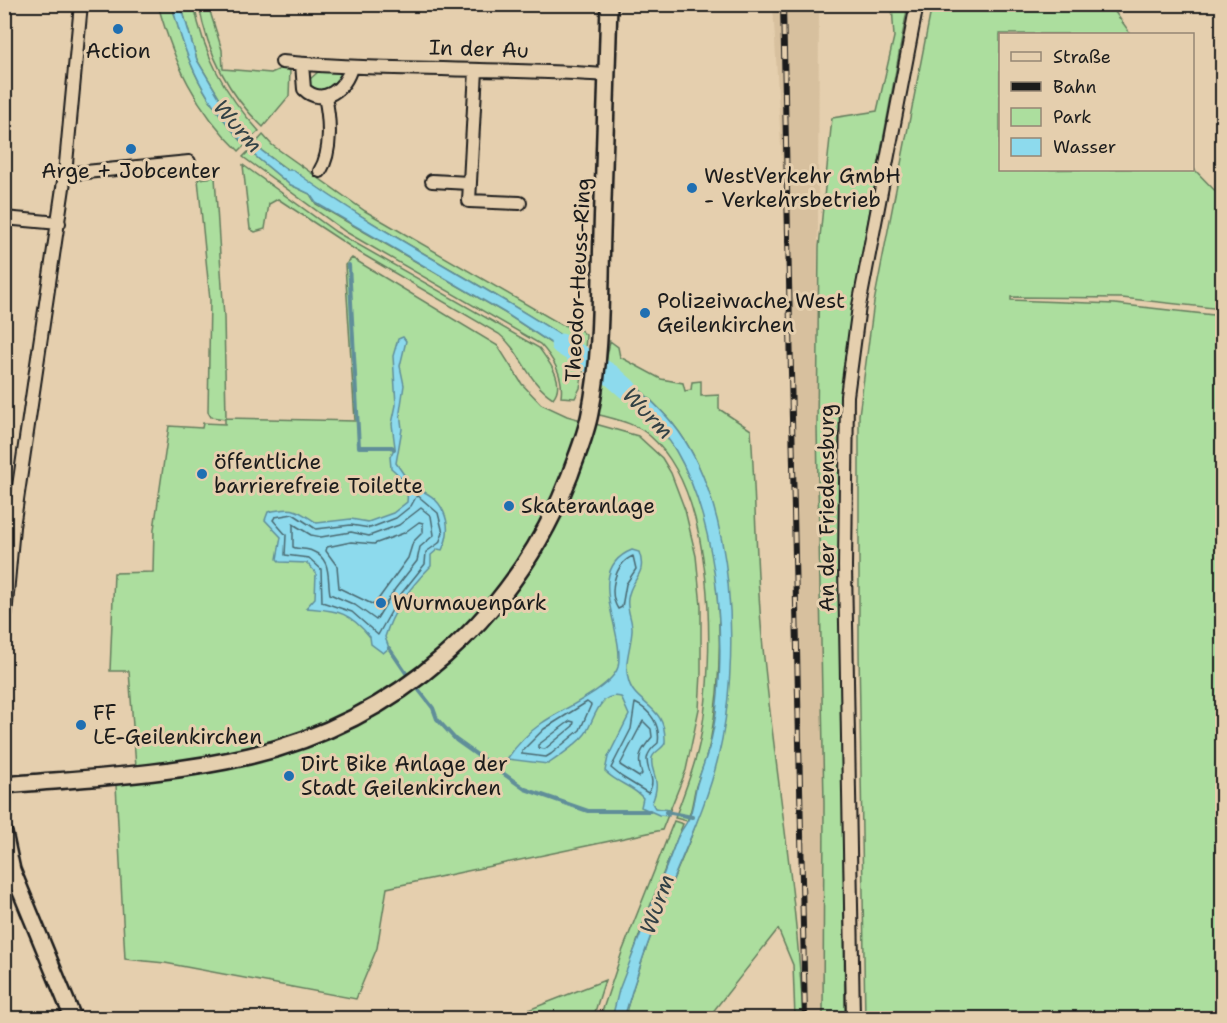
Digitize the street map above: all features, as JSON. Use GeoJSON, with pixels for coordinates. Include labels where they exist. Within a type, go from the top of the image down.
{"type":"FeatureCollection","features":[{"type":"Feature","properties":{"kind":"main road","name":"Theodor-Heuss-Ring"},"geometry":{"type":"LineString","coordinates":[[4,786],[125,774],[247,756],[322,731],[383,701],[427,670],[477,625],[504,596],[550,523],[582,441],[594,388],[598,342],[609,4]]}},
{"type":"Feature","properties":{"kind":"main road"},"geometry":{"type":"LineString","coordinates":[[4,833],[12,870],[73,1018]]}},
{"type":"Feature","properties":{"kind":"street"},"geometry":{"type":"LineString","coordinates":[[4,627],[13,527],[59,223],[81,4]]}},
{"type":"Feature","properties":{"kind":"street","name":"An der Friedensburg"},"geometry":{"type":"LineString","coordinates":[[853,1018],[845,567],[847,396],[859,306],[916,4]]}},
{"type":"Feature","properties":{"kind":"street","name":"In der Au"},"geometry":{"type":"LineString","coordinates":[[282,62],[351,67],[607,75]]}},
{"type":"Feature","properties":{"kind":"street"},"geometry":{"type":"LineString","coordinates":[[302,64],[304,89],[310,95],[325,97],[342,87],[351,67]]}},
{"type":"Feature","properties":{"kind":"street"},"geometry":{"type":"LineString","coordinates":[[476,70],[469,201],[520,203]]}},
{"type":"Feature","properties":{"kind":"street"},"geometry":{"type":"LineString","coordinates":[[320,171],[325,164],[328,122],[325,97]]}},
{"type":"Feature","properties":{"kind":"street"},"geometry":{"type":"LineString","coordinates":[[65,174],[189,162]]}},
{"type":"Feature","properties":{"kind":"street"},"geometry":{"type":"LineString","coordinates":[[432,182],[469,183]]}},
{"type":"Feature","properties":{"kind":"street"},"geometry":{"type":"LineString","coordinates":[[4,218],[59,223]]}},
{"type":"Feature","properties":{"kind":"shaded area"},"geometry":{"type":"Polygon","coordinates":[[[773,5],[819,5],[817,427],[824,804],[823,1018],[803,1018],[793,356],[773,5]]]}},
{"type":"Feature","properties":{"kind":"green space"},"geometry":{"type":"Polygon","coordinates":[[[158,5],[172,5],[184,46],[198,80],[217,111],[245,145],[239,151],[210,118],[188,84],[171,46],[158,5]]]}},
{"type":"Feature","properties":{"kind":"green space"},"geometry":{"type":"Polygon","coordinates":[[[181,5],[194,5],[203,40],[217,72],[235,102],[259,131],[250,139],[236,123],[233,112],[219,97],[197,60],[181,5]]]}},
{"type":"Feature","properties":{"kind":"green space"},"geometry":{"type":"Polygon","coordinates":[[[199,5],[208,5],[222,50],[223,69],[271,73],[280,69],[290,70],[289,96],[263,127],[239,100],[221,71],[207,39],[199,5]]]}},
{"type":"Feature","properties":{"kind":"green space"},"geometry":{"type":"Polygon","coordinates":[[[892,5],[908,5],[853,303],[839,433],[845,1018],[823,1018],[824,804],[817,427],[819,247],[832,118],[877,111],[894,37],[892,5]]]}},
{"type":"Feature","properties":{"kind":"green space"},"geometry":{"type":"Polygon","coordinates":[[[932,5],[1110,5],[1129,33],[999,33],[999,171],[1194,171],[1194,169],[1222,198],[1222,309],[1122,298],[1011,297],[1011,300],[1115,304],[1222,316],[1222,1018],[865,1018],[859,650],[859,415],[874,302],[932,5]]]}},
{"type":"Feature","properties":{"kind":"green space"},"geometry":{"type":"Polygon","coordinates":[[[318,72],[340,72],[342,75],[332,86],[317,91],[311,88],[309,80],[318,72]]]}},
{"type":"Feature","properties":{"kind":"green space"},"geometry":{"type":"Polygon","coordinates":[[[263,135],[272,145],[365,211],[562,325],[578,328],[586,335],[585,351],[288,170],[254,145],[263,135]]]}},
{"type":"Feature","properties":{"kind":"green space"},"geometry":{"type":"Polygon","coordinates":[[[249,151],[289,184],[310,194],[316,204],[505,313],[584,365],[580,388],[575,398],[561,397],[562,389],[557,368],[540,344],[346,232],[243,157],[249,151]]]}},
{"type":"Feature","properties":{"kind":"green space"},"geometry":{"type":"Polygon","coordinates":[[[243,165],[336,232],[539,348],[557,379],[557,392],[553,398],[537,384],[507,341],[499,334],[357,251],[278,199],[269,204],[265,229],[255,232],[250,229],[243,165]]]}},
{"type":"Feature","properties":{"kind":"green space"},"geometry":{"type":"Polygon","coordinates":[[[215,177],[224,317],[226,418],[355,421],[345,265],[352,258],[498,346],[522,384],[541,404],[567,416],[638,436],[662,458],[671,473],[685,510],[696,556],[701,606],[699,709],[686,770],[662,830],[387,888],[377,948],[356,999],[165,963],[125,959],[116,785],[137,781],[129,671],[110,671],[114,573],[153,572],[154,529],[169,426],[202,428],[203,423],[225,424],[225,419],[211,417],[208,412],[210,300],[198,179],[215,177]]]}},
{"type":"Feature","properties":{"kind":"green space"},"geometry":{"type":"Polygon","coordinates":[[[610,341],[618,347],[620,357],[661,379],[683,383],[685,391],[691,390],[692,382],[701,381],[701,396],[719,395],[719,409],[751,430],[763,648],[796,925],[803,1018],[795,1018],[793,965],[778,929],[708,1018],[624,1018],[649,940],[692,834],[714,766],[725,717],[730,645],[729,605],[724,564],[717,524],[706,487],[692,453],[673,424],[641,391],[606,362],[610,341]]]}},
{"type":"Feature","properties":{"kind":"green space"},"geometry":{"type":"Polygon","coordinates":[[[604,376],[654,420],[677,452],[692,484],[704,519],[712,556],[719,632],[715,708],[709,748],[687,821],[675,818],[699,746],[706,702],[708,663],[706,577],[699,535],[688,496],[672,462],[650,436],[632,425],[596,414],[604,376]]]}},
{"type":"Feature","properties":{"kind":"green space"},"geometry":{"type":"Polygon","coordinates":[[[674,821],[683,824],[643,924],[612,1018],[600,1018],[622,952],[674,821]]]}},
{"type":"Feature","properties":{"kind":"green space"},"geometry":{"type":"Polygon","coordinates":[[[605,980],[593,1018],[508,1018],[605,980]]]}},
{"type":"Feature","properties":{"kind":"water"},"geometry":{"type":"Polygon","coordinates":[[[172,5],[181,5],[197,60],[219,97],[234,112],[236,123],[250,139],[245,145],[218,112],[198,80],[184,46],[172,5]]]}},
{"type":"Feature","properties":{"kind":"water"},"geometry":{"type":"Polygon","coordinates":[[[254,145],[287,170],[293,170],[364,218],[585,351],[584,365],[505,313],[316,203],[310,194],[289,184],[249,151],[254,145]]]}},
{"type":"Feature","properties":{"kind":"water"},"geometry":{"type":"Polygon","coordinates":[[[403,337],[406,341],[400,366],[404,385],[400,412],[402,429],[396,463],[413,488],[432,497],[439,504],[444,512],[447,530],[442,550],[438,549],[431,555],[431,566],[410,590],[393,617],[385,637],[389,648],[383,653],[371,644],[370,637],[362,628],[348,617],[334,611],[306,608],[315,598],[316,573],[307,563],[280,562],[277,559],[281,537],[265,520],[268,512],[290,509],[317,523],[351,519],[368,522],[393,513],[407,502],[406,487],[391,468],[390,457],[395,447],[392,424],[396,405],[393,356],[398,339],[403,337]]]}},
{"type":"Feature","properties":{"kind":"water"},"geometry":{"type":"Polygon","coordinates":[[[606,362],[666,416],[694,457],[710,496],[721,539],[728,585],[731,631],[730,676],[718,758],[702,809],[649,940],[624,1018],[612,1018],[619,990],[677,839],[690,816],[697,784],[710,745],[716,712],[720,635],[711,555],[703,517],[691,482],[676,451],[653,420],[604,376],[606,362]]]}},
{"type":"Feature","properties":{"kind":"water"},"geometry":{"type":"Polygon","coordinates":[[[632,550],[639,552],[641,567],[628,599],[632,631],[627,672],[631,687],[655,712],[664,730],[665,743],[652,758],[656,787],[652,803],[655,808],[669,810],[669,816],[659,815],[641,807],[643,798],[639,794],[605,771],[608,757],[629,715],[621,697],[613,696],[602,703],[585,734],[548,764],[507,759],[537,727],[596,691],[614,675],[618,667],[619,652],[609,602],[610,572],[617,559],[632,550]]]}},
{"type":"Feature","properties":{"kind":"waterway"},"geometry":{"type":"LineString","coordinates":[[349,265],[359,447],[392,447],[394,449]]}},
{"type":"Feature","properties":{"kind":"waterway","name":"Wurm"},"geometry":{"type":"LineString","coordinates":[[561,344],[611,375],[627,389]]}},
{"type":"Feature","properties":{"kind":"waterway"},"geometry":{"type":"LineString","coordinates":[[389,648],[410,679]]}},
{"type":"Feature","properties":{"kind":"waterway"},"geometry":{"type":"LineString","coordinates":[[415,685],[433,708],[437,719],[456,740],[525,789],[588,811],[650,811]]}},
{"type":"Feature","properties":{"kind":"waterway"},"geometry":{"type":"LineString","coordinates":[[666,812],[692,817]]}},
{"type":"Feature","properties":{"kind":"railway"},"geometry":{"type":"LineString","coordinates":[[783,4],[805,1018]]}},
{"type":"Feature","properties":{"kind":"place","name":"Action"},"geometry":{"type":"Point","coordinates":[118,29]}},
{"type":"Feature","properties":{"kind":"place","name":"Arge + Jobcenter"},"geometry":{"type":"Point","coordinates":[131,149]}},
{"type":"Feature","properties":{"kind":"place","name":"WestVerkehr GmbH - Verkehrsbetrieb"},"geometry":{"type":"Point","coordinates":[692,188]}},
{"type":"Feature","properties":{"kind":"place","name":"Polizeiwache West Geilenkirchen"},"geometry":{"type":"Point","coordinates":[645,313]}},
{"type":"Feature","properties":{"kind":"place","name":"öffentliche barrierefreie Toilette"},"geometry":{"type":"Point","coordinates":[202,474]}},
{"type":"Feature","properties":{"kind":"place","name":"Skateranlage"},"geometry":{"type":"Point","coordinates":[509,506]}},
{"type":"Feature","properties":{"kind":"place","name":"Wurmauenpark"},"geometry":{"type":"Point","coordinates":[381,603]}},
{"type":"Feature","properties":{"kind":"place","name":"FF LE-Geilenkirchen"},"geometry":{"type":"Point","coordinates":[81,725]}},
{"type":"Feature","properties":{"kind":"place","name":"Dirt Bike Anlage der Stadt Geilenkirchen"},"geometry":{"type":"Point","coordinates":[289,776]}}]}
